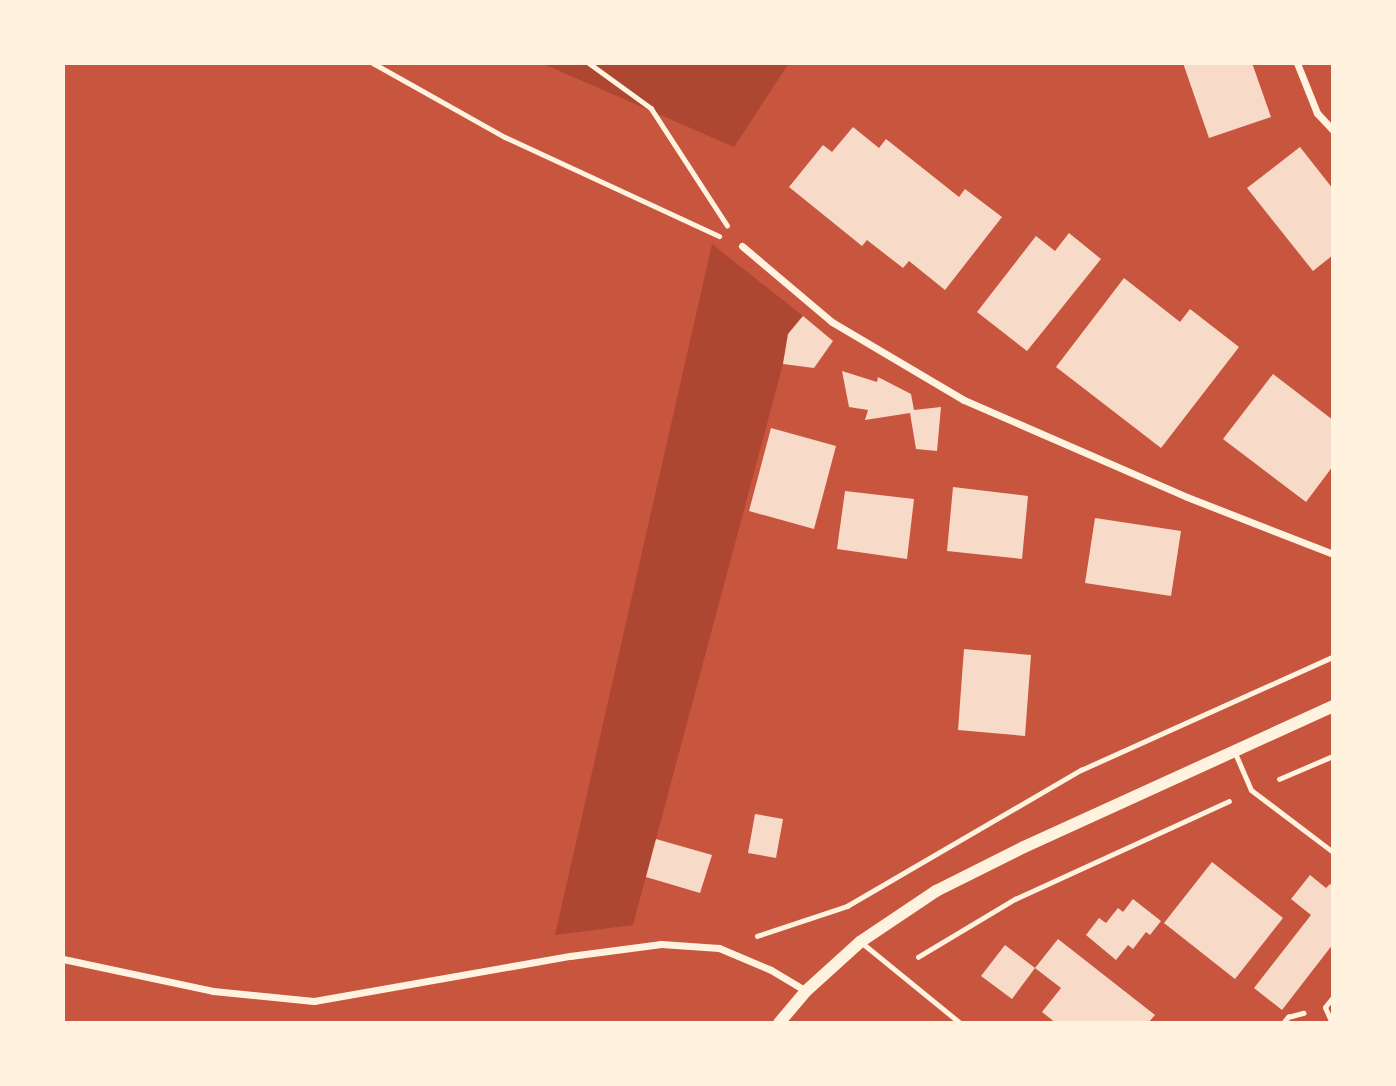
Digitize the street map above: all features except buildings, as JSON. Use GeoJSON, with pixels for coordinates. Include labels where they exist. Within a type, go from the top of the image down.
{"type":"FeatureCollection","features":[{"type":"Feature","properties":{"kind":"street"},"geometry":{"type":"LineString","coordinates":[[1297,63],[1317,113],[1333,130]]}},
{"type":"Feature","properties":{"kind":"street"},"geometry":{"type":"LineString","coordinates":[[742,246],[832,322],[964,400],[1187,497],[1333,554]]}},
{"type":"Feature","properties":{"kind":"street"},"geometry":{"type":"LineString","coordinates":[[779,1023],[806,990],[860,942],[936,891],[1024,847],[1333,706]]}},
{"type":"Feature","properties":{"kind":"street"},"geometry":{"type":"LineString","coordinates":[[63,959],[213,991],[314,1001],[570,956],[661,944],[719,948],[771,970],[806,990]]}},
{"type":"Feature","properties":{"kind":"lane"},"geometry":{"type":"LineString","coordinates":[[1234,750],[1251,790],[1333,852]]}},
{"type":"Feature","properties":{"kind":"lane"},"geometry":{"type":"LineString","coordinates":[[860,942],[960,1023]]}},
{"type":"Feature","properties":{"kind":"lane"},"geometry":{"type":"LineString","coordinates":[[1332,1023],[1325,1007],[1333,997]]}},
{"type":"Feature","properties":{"kind":"path"},"geometry":{"type":"LineString","coordinates":[[373,63],[505,137],[742,246]]}},
{"type":"Feature","properties":{"kind":"path"},"geometry":{"type":"LineString","coordinates":[[589,63],[650,108],[742,246]]}},
{"type":"Feature","properties":{"kind":"path"},"geometry":{"type":"LineString","coordinates":[[719,948],[847,906],[1081,770],[1333,657]]}},
{"type":"Feature","properties":{"kind":"path"},"geometry":{"type":"LineString","coordinates":[[901,975],[924,951],[1015,899],[1251,790],[1333,756]]}},
{"type":"Feature","properties":{"kind":"shaded area"},"geometry":{"type":"Polygon","coordinates":[[[541,63],[789,63],[734,147],[541,63]]]}},
{"type":"Feature","properties":{"kind":"shaded area"},"geometry":{"type":"Polygon","coordinates":[[[712,244],[803,316],[788,334],[783,364],[633,925],[555,935],[712,244]]]}}]}
